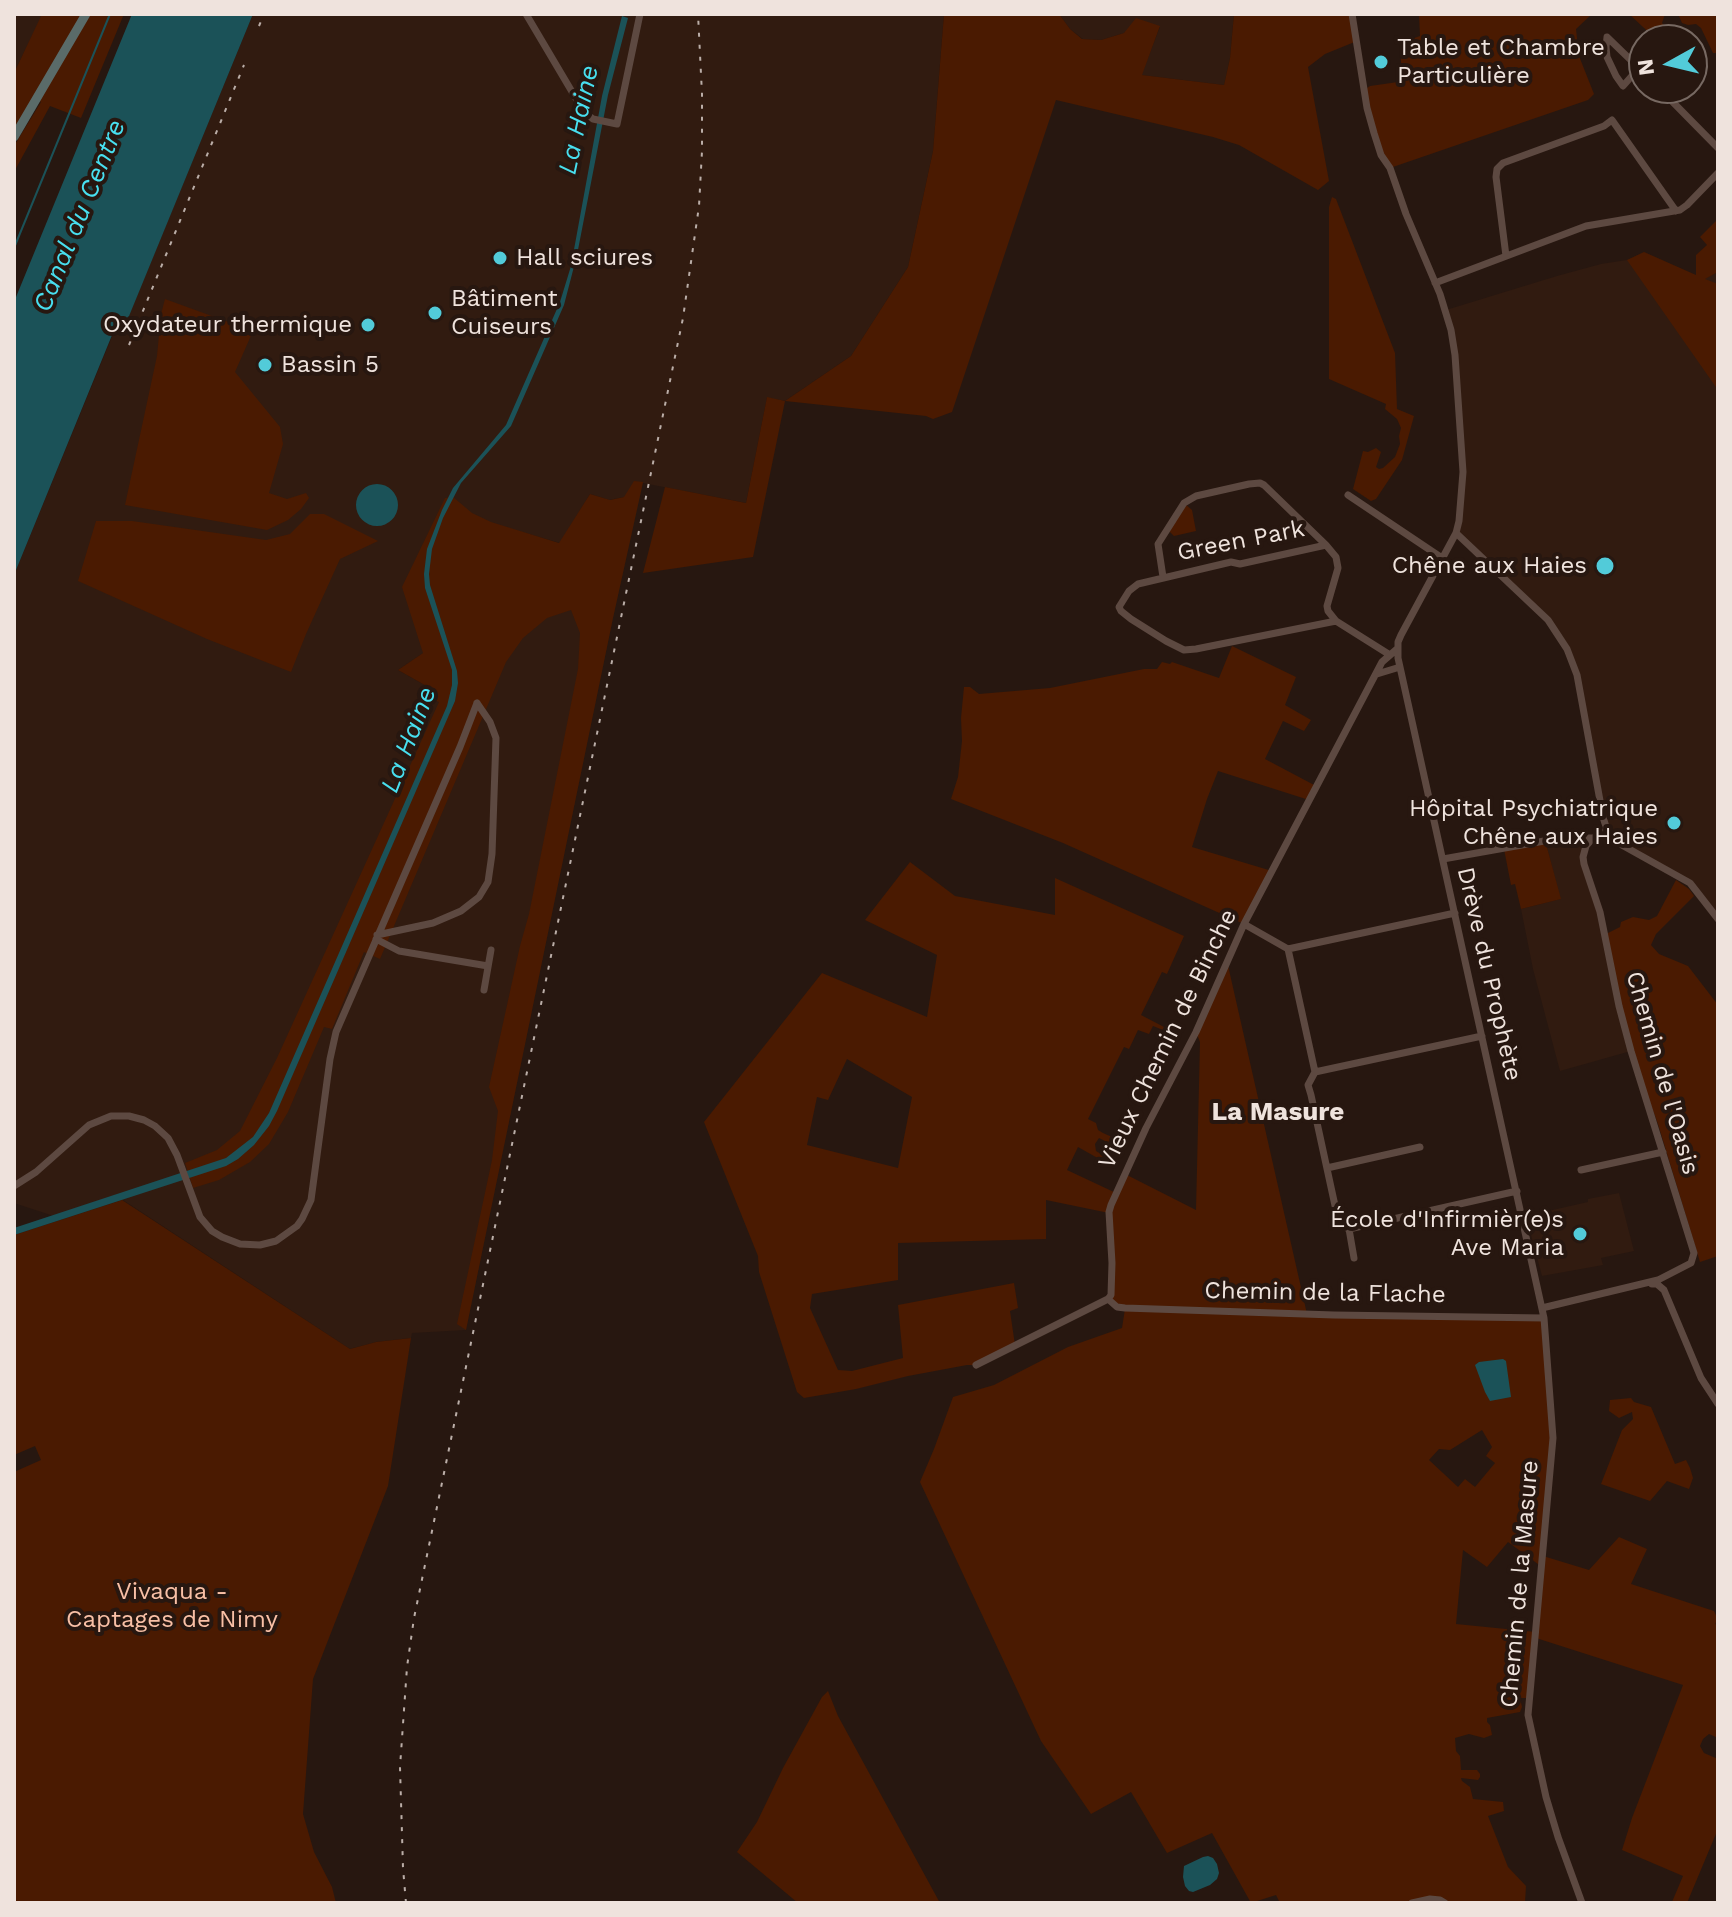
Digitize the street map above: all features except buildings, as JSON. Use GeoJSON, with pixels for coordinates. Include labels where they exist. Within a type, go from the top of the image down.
{"type":"FeatureCollection","features":[{"type":"Feature","properties":{"kind":"main road"},"geometry":{"type":"LineString","coordinates":[[14,137],[86,14]]}},
{"type":"Feature","properties":{"kind":"street"},"geometry":{"type":"LineString","coordinates":[[526,14],[587,115],[617,124],[640,14]]}},
{"type":"Feature","properties":{"kind":"street","name":"Vieux Chemin de Binche"},"geometry":{"type":"LineString","coordinates":[[1108,1299],[1112,1281],[1111,1205],[1146,1128],[1196,1032],[1244,924],[1382,662],[1397,649],[1401,635],[1456,533],[1463,472],[1451,330],[1374,133],[1352,14]]}},
{"type":"Feature","properties":{"kind":"street"},"geometry":{"type":"LineString","coordinates":[[1607,37],[1618,47],[1642,70],[1623,86],[1607,57],[1607,37]]}},
{"type":"Feature","properties":{"kind":"street"},"geometry":{"type":"LineString","coordinates":[[1675,104],[1718,148]]}},
{"type":"Feature","properties":{"kind":"street"},"geometry":{"type":"LineString","coordinates":[[1506,256],[1497,169],[1503,163],[1604,126],[1612,120],[1676,211]]}},
{"type":"Feature","properties":{"kind":"street"},"geometry":{"type":"LineString","coordinates":[[1435,283],[1586,226],[1676,211],[1687,205],[1718,173]]}},
{"type":"Feature","properties":{"kind":"street","name":"Green Park"},"geometry":{"type":"LineString","coordinates":[[1163,577],[1158,544],[1184,503],[1196,496],[1255,483],[1268,488],[1332,550],[1338,568],[1327,606],[1336,621],[1196,649],[1184,650],[1166,641],[1121,611],[1119,607],[1133,587],[1231,562],[1240,564],[1326,545]]}},
{"type":"Feature","properties":{"kind":"street"},"geometry":{"type":"LineString","coordinates":[[1348,495],[1442,558]]}},
{"type":"Feature","properties":{"kind":"street"},"geometry":{"type":"LineString","coordinates":[[1456,533],[1548,620],[1567,649],[1577,675],[1607,830],[1620,844],[1690,883],[1718,919]]}},
{"type":"Feature","properties":{"kind":"street"},"geometry":{"type":"LineString","coordinates":[[1336,621],[1390,655]]}},
{"type":"Feature","properties":{"kind":"street","name":"Drève du Prophète"},"geometry":{"type":"LineString","coordinates":[[1397,649],[1542,1308]]}},
{"type":"Feature","properties":{"kind":"street"},"geometry":{"type":"LineString","coordinates":[[1375,675],[1400,667]]}},
{"type":"Feature","properties":{"kind":"street"},"geometry":{"type":"LineString","coordinates":[[14,1186],[36,1172],[89,1125],[111,1116],[124,1115],[163,1132],[172,1144],[196,1210],[206,1225],[222,1237],[254,1246],[276,1241],[302,1219],[311,1200],[332,1045],[344,1012],[376,937],[460,747],[477,703],[496,738],[492,854],[488,882],[479,897],[461,911],[433,923],[376,937]]}},
{"type":"Feature","properties":{"kind":"street"},"geometry":{"type":"LineString","coordinates":[[1443,859],[1561,838],[1593,838],[1607,830]]}},
{"type":"Feature","properties":{"kind":"street","name":"Chemin de l'Oasis"},"geometry":{"type":"LineString","coordinates":[[1542,1308],[1658,1280],[1691,1263],[1694,1253],[1626,1036],[1600,912],[1584,864],[1586,846],[1593,838]]}},
{"type":"Feature","properties":{"kind":"street"},"geometry":{"type":"LineString","coordinates":[[1244,924],[1288,949],[1455,913]]}},
{"type":"Feature","properties":{"kind":"street"},"geometry":{"type":"LineString","coordinates":[[376,937],[399,951],[488,966]]}},
{"type":"Feature","properties":{"kind":"street"},"geometry":{"type":"LineString","coordinates":[[1288,949],[1315,1072],[1308,1085],[1339,1224],[1349,1229],[1517,1191]]}},
{"type":"Feature","properties":{"kind":"street"},"geometry":{"type":"LineString","coordinates":[[484,990],[491,950]]}},
{"type":"Feature","properties":{"kind":"street"},"geometry":{"type":"LineString","coordinates":[[1315,1072],[1482,1036]]}},
{"type":"Feature","properties":{"kind":"street"},"geometry":{"type":"LineString","coordinates":[[1327,1168],[1420,1147]]}},
{"type":"Feature","properties":{"kind":"street"},"geometry":{"type":"LineString","coordinates":[[1581,1170],[1663,1152]]}},
{"type":"Feature","properties":{"kind":"street"},"geometry":{"type":"LineString","coordinates":[[1349,1229],[1354,1258]]}},
{"type":"Feature","properties":{"kind":"street"},"geometry":{"type":"LineString","coordinates":[[1645,1284],[1657,1284],[1664,1290],[1701,1378],[1718,1404]]}},
{"type":"Feature","properties":{"kind":"street"},"geometry":{"type":"LineString","coordinates":[[976,1365],[1108,1299]]}},
{"type":"Feature","properties":{"kind":"street","name":"Chemin de la Flache"},"geometry":{"type":"LineString","coordinates":[[1108,1299],[1117,1307],[1125,1308],[1544,1318]]}},
{"type":"Feature","properties":{"kind":"street","name":"Chemin de la Masure"},"geometry":{"type":"LineString","coordinates":[[1542,1308],[1553,1438],[1528,1715],[1546,1797],[1582,1903]]}},
{"type":"Feature","properties":{"kind":"street"},"geometry":{"type":"LineString","coordinates":[[1412,1903],[1430,1899],[1445,1903]]}},
{"type":"Feature","properties":{"kind":"shaded area"},"geometry":{"type":"Polygon","coordinates":[[[14,14],[43,14],[14,73],[14,14]]]}},
{"type":"Feature","properties":{"kind":"shaded area"},"geometry":{"type":"Polygon","coordinates":[[[253,14],[944,14],[933,151],[908,267],[851,356],[785,401],[767,398],[746,503],[643,483],[466,1330],[412,1333],[411,1338],[350,1349],[123,1200],[63,1219],[14,1203],[14,575],[120,317],[127,320],[253,14]],[[590,494],[560,543],[507,528],[593,565],[624,497],[609,500],[590,494]],[[423,653],[398,670],[430,688],[423,653]]]}},
{"type":"Feature","properties":{"kind":"shaded area"},"geometry":{"type":"Polygon","coordinates":[[[1059,14],[1234,14],[1224,85],[1141,75],[1160,27],[1101,40],[1083,39],[1070,29],[1059,14]]]}},
{"type":"Feature","properties":{"kind":"shaded area","name":"Chêne aux Haies"},"geometry":{"type":"Polygon","coordinates":[[[1644,252],[1704,279],[1718,272],[1718,919],[1690,883],[1620,844],[1607,830],[1581,696],[1559,634],[1456,533],[1462,497],[1456,372],[1446,310],[1557,276],[1627,260],[1644,252]]]}},
{"type":"Feature","properties":{"kind":"shaded area"},"geometry":{"type":"Polygon","coordinates":[[[1593,838],[1586,846],[1588,873],[1631,1051],[1560,1071],[1521,909],[1560,899],[1545,840],[1593,838]]]}},
{"type":"Feature","properties":{"kind":"shaded area","name":"École d'Infirmièr(e)s Ave Maria"},"geometry":{"type":"Polygon","coordinates":[[[1619,1193],[1634,1251],[1601,1258],[1603,1265],[1542,1276],[1526,1216],[1619,1193]]]}},
{"type":"Feature","properties":{"kind":"green space"},"geometry":{"type":"Polygon","coordinates":[[[42,14],[124,14],[81,118],[50,106],[14,172],[14,146],[41,102],[38,100],[14,137],[14,73],[42,14]]]}},
{"type":"Feature","properties":{"kind":"green space"},"geometry":{"type":"Polygon","coordinates":[[[944,14],[1059,14],[1082,39],[1101,40],[1124,33],[1136,18],[1160,26],[1142,75],[1224,85],[1234,14],[1352,14],[1357,41],[1325,54],[1308,67],[1329,181],[1318,190],[1239,145],[1056,100],[952,412],[933,419],[785,401],[851,356],[908,267],[933,151],[944,14]]]}},
{"type":"Feature","properties":{"kind":"green space"},"geometry":{"type":"Polygon","coordinates":[[[1419,14],[1592,14],[1576,29],[1579,56],[1594,94],[1588,100],[1390,168],[1381,155],[1364,90],[1370,86],[1398,82],[1402,76],[1400,49],[1403,42],[1420,36],[1419,14]]]}},
{"type":"Feature","properties":{"kind":"green space"},"geometry":{"type":"Polygon","coordinates":[[[1629,14],[1665,14],[1663,24],[1640,24],[1629,14]]]}},
{"type":"Feature","properties":{"kind":"green space"},"geometry":{"type":"Polygon","coordinates":[[[1678,14],[1718,14],[1718,53],[1713,53],[1708,43],[1708,24],[1682,23],[1678,14]]]}},
{"type":"Feature","properties":{"kind":"green space"},"geometry":{"type":"Polygon","coordinates":[[[1332,197],[1336,199],[1395,353],[1397,409],[1414,416],[1402,460],[1376,499],[1371,501],[1353,489],[1363,451],[1376,448],[1381,452],[1376,467],[1383,468],[1395,457],[1401,428],[1397,419],[1385,409],[1386,404],[1329,379],[1329,207],[1332,197]]]}},
{"type":"Feature","properties":{"kind":"green space"},"geometry":{"type":"Polygon","coordinates":[[[1718,219],[1718,272],[1705,279],[1718,284],[1718,390],[1627,260],[1644,252],[1696,275],[1696,255],[1707,245],[1700,237],[1718,219]]]}},
{"type":"Feature","properties":{"kind":"green space"},"geometry":{"type":"Polygon","coordinates":[[[165,299],[253,331],[235,372],[280,427],[283,444],[269,493],[287,499],[306,493],[309,498],[288,520],[267,530],[125,505],[157,356],[165,299]]]}},
{"type":"Feature","properties":{"kind":"green space"},"geometry":{"type":"Polygon","coordinates":[[[767,397],[785,401],[753,557],[643,573],[665,487],[746,503],[767,397]]]}},
{"type":"Feature","properties":{"kind":"green space"},"geometry":{"type":"Polygon","coordinates":[[[634,481],[643,482],[466,1330],[457,1324],[492,1160],[498,1111],[489,1087],[529,914],[578,669],[580,633],[571,610],[547,618],[523,638],[506,662],[380,959],[364,952],[332,1029],[324,1027],[288,1112],[269,1144],[250,1162],[219,1180],[193,1188],[185,1163],[217,1150],[240,1131],[277,1058],[439,702],[429,698],[430,688],[398,670],[423,653],[402,587],[445,498],[453,497],[472,513],[491,522],[559,543],[590,494],[610,500],[624,497],[634,481]]]}},
{"type":"Feature","properties":{"kind":"green space"},"geometry":{"type":"Polygon","coordinates":[[[1184,503],[1192,510],[1196,531],[1174,536],[1167,529],[1184,503]]]}},
{"type":"Feature","properties":{"kind":"green space"},"geometry":{"type":"Polygon","coordinates":[[[310,514],[324,514],[378,541],[340,559],[291,672],[207,639],[78,581],[96,521],[132,521],[266,540],[290,534],[310,514]]]}},
{"type":"Feature","properties":{"kind":"green space"},"geometry":{"type":"Polygon","coordinates":[[[1232,646],[1296,677],[1285,705],[1311,720],[1304,731],[1283,721],[1265,759],[1316,786],[1309,800],[1218,771],[1192,847],[1272,871],[1244,924],[1063,843],[951,799],[958,777],[964,687],[970,687],[979,694],[1050,688],[1157,669],[1162,662],[1172,662],[1219,678],[1232,646]]]}},
{"type":"Feature","properties":{"kind":"green space"},"geometry":{"type":"Polygon","coordinates":[[[1545,840],[1561,899],[1521,909],[1515,884],[1511,885],[1504,849],[1545,840]]]}},
{"type":"Feature","properties":{"kind":"green space"},"geometry":{"type":"Polygon","coordinates":[[[910,862],[955,896],[1055,915],[1055,878],[1184,936],[1167,974],[1162,972],[1141,1015],[1164,1027],[1163,1030],[1153,1026],[1149,1034],[1138,1030],[1129,1049],[1124,1047],[1088,1119],[1096,1123],[1103,1133],[1124,1139],[1122,1145],[1117,1147],[1099,1138],[1095,1144],[1096,1151],[1109,1159],[1110,1165],[1078,1147],[1067,1170],[1116,1193],[1125,1174],[1196,1210],[1200,1042],[1196,1032],[1227,961],[1307,1314],[1544,1318],[1553,1438],[1543,1556],[1589,1570],[1619,1537],[1647,1549],[1631,1584],[1714,1611],[1718,1620],[1715,1624],[1718,1625],[1718,1738],[1709,1734],[1700,1746],[1704,1753],[1718,1759],[1718,1829],[1687,1903],[1672,1902],[1683,1876],[1622,1850],[1683,1685],[1536,1638],[1529,1698],[1520,1698],[1520,1712],[1487,1718],[1492,1735],[1484,1738],[1469,1734],[1455,1738],[1461,1770],[1477,1770],[1480,1774],[1478,1780],[1461,1778],[1470,1787],[1473,1799],[1503,1802],[1504,1811],[1488,1816],[1508,1867],[1526,1886],[1525,1903],[1280,1903],[1276,1895],[1251,1903],[1212,1833],[1167,1853],[1131,1792],[1091,1814],[1041,1741],[920,1482],[953,1397],[994,1385],[1068,1347],[1122,1328],[1125,1309],[1108,1299],[1111,1295],[1109,1213],[1046,1200],[1046,1239],[898,1243],[898,1280],[812,1294],[810,1308],[838,1370],[852,1371],[903,1358],[898,1305],[1014,1283],[1018,1308],[1010,1311],[1015,1345],[976,1365],[804,1398],[797,1392],[759,1272],[758,1256],[704,1122],[822,973],[927,1017],[937,955],[865,920],[910,862]],[[847,1059],[828,1100],[817,1097],[807,1145],[898,1168],[912,1097],[847,1059]],[[1482,1430],[1450,1450],[1439,1449],[1429,1460],[1458,1487],[1465,1479],[1475,1487],[1495,1463],[1486,1456],[1492,1447],[1482,1430]],[[1508,1542],[1487,1567],[1463,1550],[1456,1624],[1536,1632],[1542,1567],[1508,1542]]]}},
{"type":"Feature","properties":{"kind":"green space"},"geometry":{"type":"Polygon","coordinates":[[[1676,880],[1694,896],[1656,934],[1651,945],[1659,954],[1688,966],[1718,1005],[1718,1256],[1700,1262],[1658,1124],[1631,1051],[1604,935],[1633,917],[1649,920],[1657,916],[1676,880]]]}},
{"type":"Feature","properties":{"kind":"green space","name":"Vivaqua - Captages de Nimy"},"geometry":{"type":"Polygon","coordinates":[[[122,1200],[350,1349],[411,1338],[388,1486],[313,1679],[303,1814],[314,1852],[332,1887],[336,1903],[14,1903],[14,1472],[41,1460],[35,1446],[14,1455],[14,1235],[122,1200]]]}},
{"type":"Feature","properties":{"kind":"green space"},"geometry":{"type":"Polygon","coordinates":[[[1631,1398],[1634,1402],[1651,1407],[1675,1464],[1686,1460],[1693,1478],[1689,1489],[1667,1481],[1650,1501],[1601,1484],[1622,1430],[1633,1419],[1632,1412],[1619,1418],[1609,1411],[1610,1400],[1631,1398]]]}},
{"type":"Feature","properties":{"kind":"green space"},"geometry":{"type":"Polygon","coordinates":[[[828,1691],[838,1716],[940,1903],[798,1903],[737,1852],[757,1822],[783,1768],[828,1691]]]}},
{"type":"Feature","properties":{"kind":"water","name":"Canal du Centre"},"geometry":{"type":"Polygon","coordinates":[[[132,14],[253,14],[127,321],[119,318],[14,575],[14,302],[132,14]]]}},
{"type":"Feature","properties":{"kind":"water"},"geometry":{"type":"Polygon","coordinates":[[[622,16],[628,18],[608,95],[577,255],[564,305],[511,426],[461,483],[432,549],[430,585],[457,671],[455,701],[277,1111],[254,1145],[226,1166],[14,1235],[14,1228],[226,1158],[253,1137],[269,1113],[447,706],[452,670],[425,588],[427,549],[453,488],[506,425],[560,302],[571,266],[602,96],[622,16]]]}},
{"type":"Feature","properties":{"kind":"water"},"geometry":{"type":"Polygon","coordinates":[[[377,484],[392,490],[398,505],[392,520],[377,526],[362,520],[356,505],[362,490],[377,484]]]}},
{"type":"Feature","properties":{"kind":"water"},"geometry":{"type":"Polygon","coordinates":[[[1506,1361],[1511,1397],[1490,1401],[1475,1365],[1506,1361]]]}},
{"type":"Feature","properties":{"kind":"water"},"geometry":{"type":"Polygon","coordinates":[[[1208,1856],[1217,1864],[1217,1879],[1210,1885],[1189,1891],[1183,1877],[1184,1866],[1208,1856]]]}},
{"type":"Feature","properties":{"kind":"waterway"},"geometry":{"type":"LineString","coordinates":[[14,248],[110,14]]}},
{"type":"Feature","properties":{"kind":"railway"},"geometry":{"type":"LineString","coordinates":[[259,26],[264,14]]}},
{"type":"Feature","properties":{"kind":"railway"},"geometry":{"type":"LineString","coordinates":[[406,1903],[400,1767],[414,1618],[683,318],[699,206],[702,151],[698,14]]}},
{"type":"Feature","properties":{"kind":"railway"},"geometry":{"type":"LineString","coordinates":[[129,345],[244,65]]}},
{"type":"Feature","properties":{"kind":"place","name":"Table et Chambre Particulière"},"geometry":{"type":"Point","coordinates":[1381,62]}},
{"type":"Feature","properties":{"kind":"place","name":"Hall sciures"},"geometry":{"type":"Point","coordinates":[500,258]}},
{"type":"Feature","properties":{"kind":"place","name":"Bâtiment Cuiseurs"},"geometry":{"type":"Point","coordinates":[435,313]}},
{"type":"Feature","properties":{"kind":"place","name":"Oxydateur thermique"},"geometry":{"type":"Point","coordinates":[368,325]}},
{"type":"Feature","properties":{"kind":"place","name":"Bassin 5"},"geometry":{"type":"Point","coordinates":[265,365]}},
{"type":"Feature","properties":{"kind":"place","name":"Chêne aux Haies"},"geometry":{"type":"Point","coordinates":[1605,566]}},
{"type":"Feature","properties":{"kind":"place","name":"Hôpital Psychiatrique Chêne aux Haies"},"geometry":{"type":"Point","coordinates":[1674,823]}},
{"type":"Feature","properties":{"kind":"place","name":"École d'Infirmièr(e)s Ave Maria"},"geometry":{"type":"Point","coordinates":[1580,1234]}},
{"type":"Feature","properties":{"kind":"district","name":"La Masure"},"geometry":{"type":"Point","coordinates":[1278,1112]}},
{"type":"Feature","properties":{"kind":"water label","name":"La Haine"},"geometry":{"type":"Point","coordinates":[579,120]}},
{"type":"Feature","properties":{"kind":"water label","name":"La Haine"},"geometry":{"type":"Point","coordinates":[409,740]}}]}
